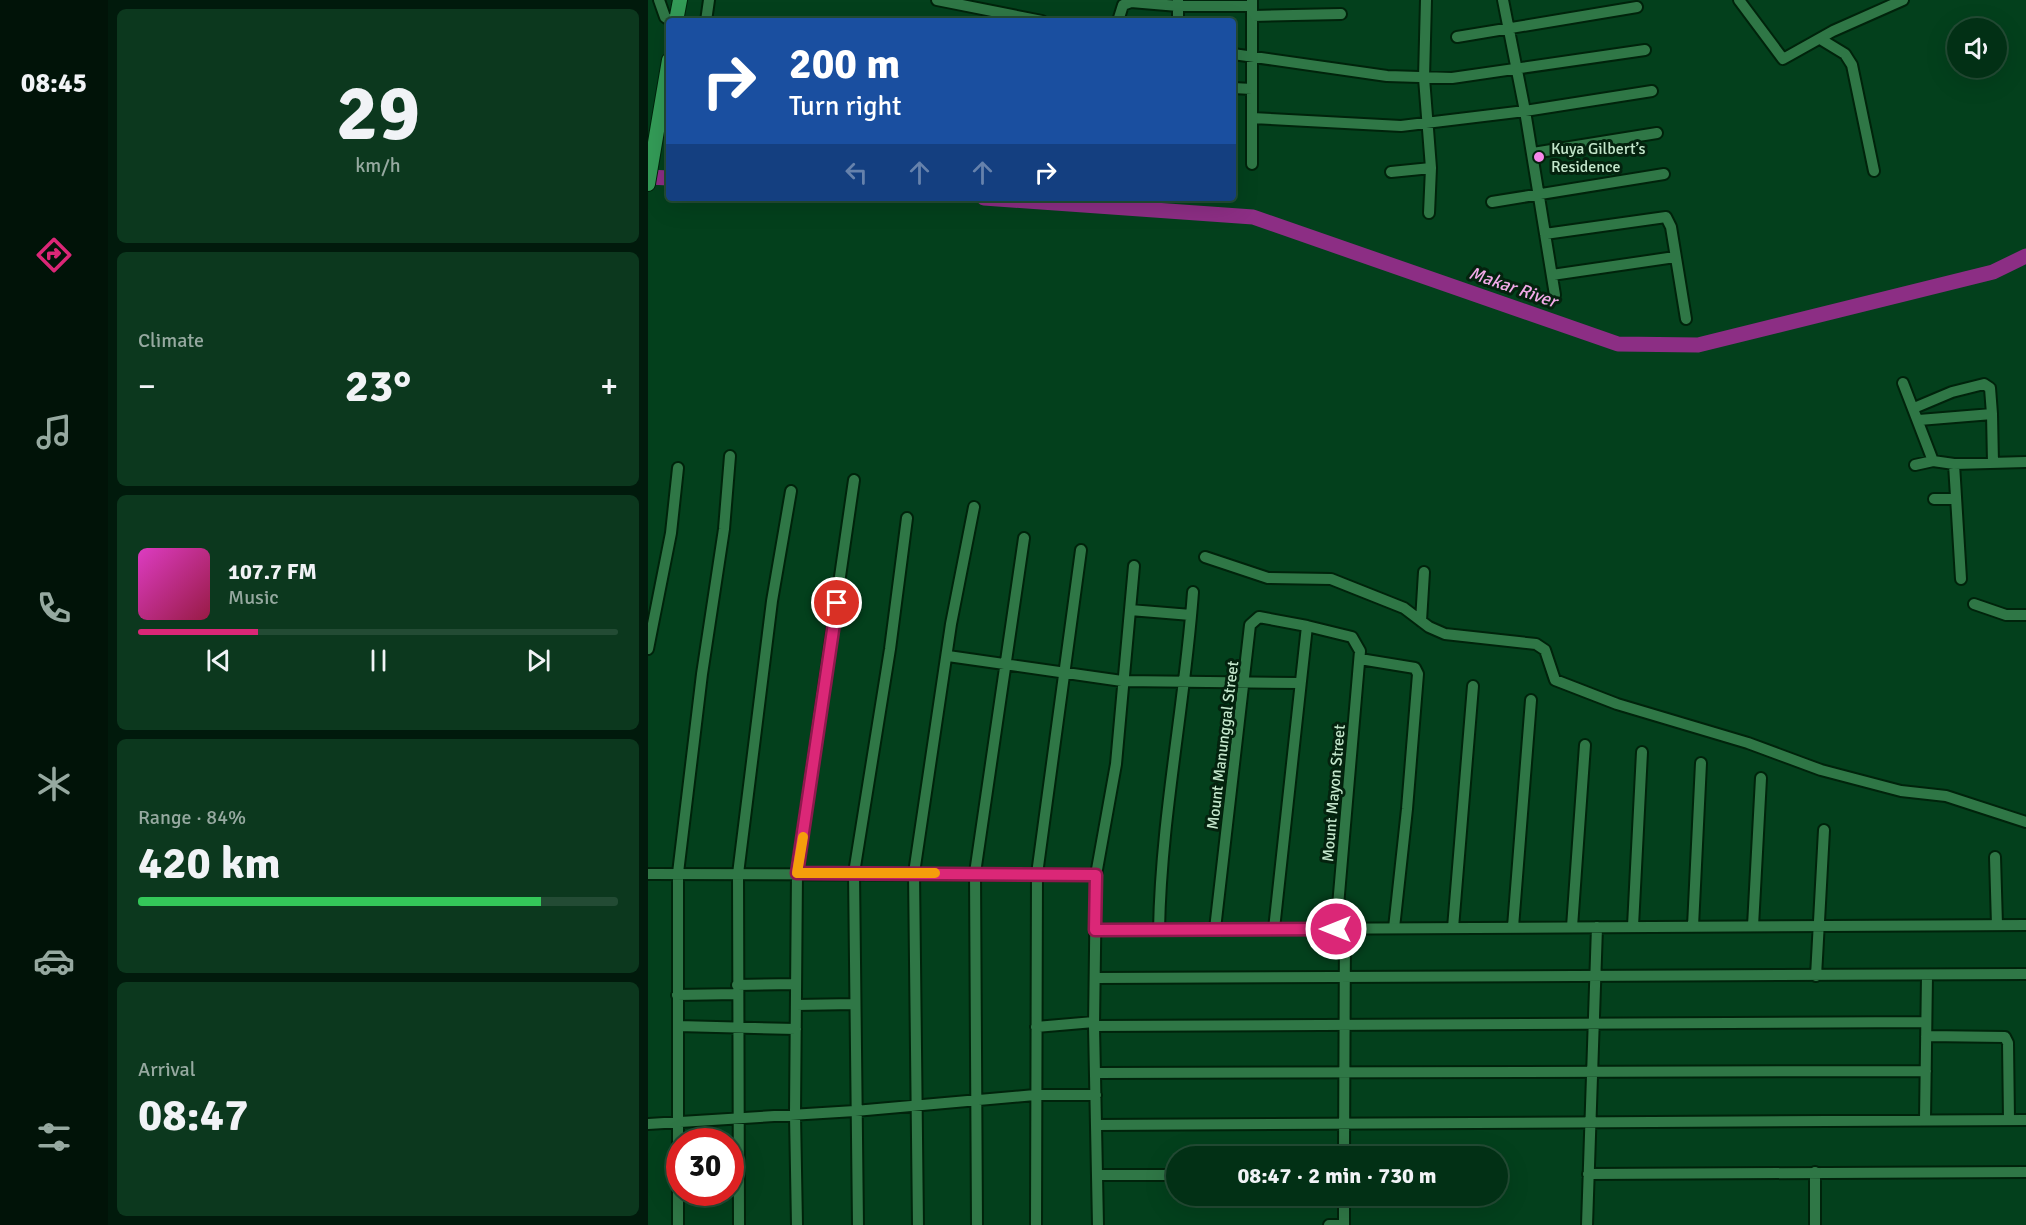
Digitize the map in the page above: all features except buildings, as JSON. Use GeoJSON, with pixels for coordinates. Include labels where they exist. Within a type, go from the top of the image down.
{"type":"FeatureCollection","features":[{"type":"Feature","properties":{"kind":"main road"},"geometry":{"type":"LineString","coordinates":[[677,18],[680,0]]}},
{"type":"Feature","properties":{"kind":"main road"},"geometry":{"type":"LineString","coordinates":[[648,184],[666,78]]}},
{"type":"Feature","properties":{"kind":"street"},"geometry":{"type":"LineString","coordinates":[[659,0],[666,18]]}},
{"type":"Feature","properties":{"kind":"street"},"geometry":{"type":"LineString","coordinates":[[709,0],[709,18]]}},
{"type":"Feature","properties":{"kind":"street"},"geometry":{"type":"LineString","coordinates":[[937,0],[986,4],[1032,18]]}},
{"type":"Feature","properties":{"kind":"street"},"geometry":{"type":"LineString","coordinates":[[1426,0],[1424,78],[1431,168],[1429,213]]}},
{"type":"Feature","properties":{"kind":"street"},"geometry":{"type":"LineString","coordinates":[[1503,0],[1533,153],[1554,295]]}},
{"type":"Feature","properties":{"kind":"street"},"geometry":{"type":"LineString","coordinates":[[1740,0],[1783,59],[1822,40],[1833,31],[1903,0]]}},
{"type":"Feature","properties":{"kind":"street"},"geometry":{"type":"LineString","coordinates":[[1119,18],[1121,9],[1126,3],[1178,3],[1341,14]]}},
{"type":"Feature","properties":{"kind":"street"},"geometry":{"type":"LineString","coordinates":[[1252,164],[1253,7]]}},
{"type":"Feature","properties":{"kind":"street"},"geometry":{"type":"LineString","coordinates":[[1457,37],[1637,7]]}},
{"type":"Feature","properties":{"kind":"street"},"geometry":{"type":"LineString","coordinates":[[1822,40],[1845,54],[1852,65],[1874,171]]}},
{"type":"Feature","properties":{"kind":"street"},"geometry":{"type":"LineString","coordinates":[[1236,54],[1346,71],[1424,78],[1460,77],[1518,70],[1645,51]]}},
{"type":"Feature","properties":{"kind":"street"},"geometry":{"type":"LineString","coordinates":[[1236,88],[1252,89]]}},
{"type":"Feature","properties":{"kind":"street"},"geometry":{"type":"LineString","coordinates":[[1252,118],[1426,125],[1652,92]]}},
{"type":"Feature","properties":{"kind":"street"},"geometry":{"type":"LineString","coordinates":[[1533,153],[1657,133]]}},
{"type":"Feature","properties":{"kind":"street"},"geometry":{"type":"LineString","coordinates":[[1391,172],[1431,168]]}},
{"type":"Feature","properties":{"kind":"street"},"geometry":{"type":"LineString","coordinates":[[1492,202],[1664,174]]}},
{"type":"Feature","properties":{"kind":"street"},"geometry":{"type":"LineString","coordinates":[[1545,234],[1664,216],[1671,227],[1686,319]]}},
{"type":"Feature","properties":{"kind":"street"},"geometry":{"type":"LineString","coordinates":[[1552,275],[1675,257]]}},
{"type":"Feature","properties":{"kind":"street"},"geometry":{"type":"LineString","coordinates":[[1903,382],[1933,461]]}},
{"type":"Feature","properties":{"kind":"street"},"geometry":{"type":"LineString","coordinates":[[1914,408],[1953,392],[1984,384],[1990,388],[1993,462]]}},
{"type":"Feature","properties":{"kind":"street"},"geometry":{"type":"LineString","coordinates":[[1919,420],[1992,414]]}},
{"type":"Feature","properties":{"kind":"street"},"geometry":{"type":"LineString","coordinates":[[678,1225],[678,873],[702,674],[724,529],[730,456]]}},
{"type":"Feature","properties":{"kind":"street"},"geometry":{"type":"LineString","coordinates":[[1915,465],[1933,461],[1954,464],[2026,462]]}},
{"type":"Feature","properties":{"kind":"street"},"geometry":{"type":"LineString","coordinates":[[1954,464],[1961,579]]}},
{"type":"Feature","properties":{"kind":"street"},"geometry":{"type":"LineString","coordinates":[[648,649],[671,533],[678,468]]}},
{"type":"Feature","properties":{"kind":"street"},"geometry":{"type":"LineString","coordinates":[[797,1225],[795,1115],[797,873],[854,480]]}},
{"type":"Feature","properties":{"kind":"street"},"geometry":{"type":"LineString","coordinates":[[739,1225],[738,874],[772,601],[791,491]]}},
{"type":"Feature","properties":{"kind":"street"},"geometry":{"type":"LineString","coordinates":[[1934,500],[1956,499]]}},
{"type":"Feature","properties":{"kind":"street"},"geometry":{"type":"LineString","coordinates":[[918,1225],[914,873],[951,624],[974,507]]}},
{"type":"Feature","properties":{"kind":"street"},"geometry":{"type":"LineString","coordinates":[[858,1225],[854,873],[890,650],[907,518]]}},
{"type":"Feature","properties":{"kind":"street"},"geometry":{"type":"LineString","coordinates":[[977,1225],[975,873],[1024,538]]}},
{"type":"Feature","properties":{"kind":"street"},"geometry":{"type":"LineString","coordinates":[[1036,1225],[1037,874],[1062,672],[1081,550]]}},
{"type":"Feature","properties":{"kind":"street"},"geometry":{"type":"LineString","coordinates":[[1205,557],[1268,578],[1331,579],[1404,608],[1421,621],[1445,634],[1536,644],[1545,650],[1555,680],[1617,704],[1748,743],[1821,770],[1901,791],[1946,796],[2026,822]]}},
{"type":"Feature","properties":{"kind":"street"},"geometry":{"type":"LineString","coordinates":[[1098,1225],[1095,1024],[1096,875],[1112,796],[1134,566]]}},
{"type":"Feature","properties":{"kind":"street"},"geometry":{"type":"LineString","coordinates":[[1421,621],[1424,572]]}},
{"type":"Feature","properties":{"kind":"street"},"geometry":{"type":"LineString","coordinates":[[1159,930],[1163,856],[1185,683],[1192,592]]}},
{"type":"Feature","properties":{"kind":"street"},"geometry":{"type":"LineString","coordinates":[[1974,604],[2006,615],[2026,615]]}},
{"type":"Feature","properties":{"kind":"street"},"geometry":{"type":"LineString","coordinates":[[1130,610],[1191,615]]}},
{"type":"Feature","properties":{"kind":"street","name":"Mount Manunggal Street"},"geometry":{"type":"LineString","coordinates":[[1215,929],[1252,621],[1259,617],[1308,626]]}},
{"type":"Feature","properties":{"kind":"street"},"geometry":{"type":"LineString","coordinates":[[1274,929],[1299,683],[1308,626],[1352,637],[1359,645],[1360,658],[1415,668],[1418,674],[1407,810],[1394,928]]}},
{"type":"Feature","properties":{"kind":"street"},"geometry":{"type":"LineString","coordinates":[[948,656],[1122,681],[1299,683]]}},
{"type":"Feature","properties":{"kind":"street","name":"Mount Mayon Street"},"geometry":{"type":"LineString","coordinates":[[1344,1146],[1345,978],[1340,929],[1360,658]]}},
{"type":"Feature","properties":{"kind":"street"},"geometry":{"type":"LineString","coordinates":[[1453,928],[1473,686]]}},
{"type":"Feature","properties":{"kind":"street"},"geometry":{"type":"LineString","coordinates":[[1513,927],[1531,700]]}},
{"type":"Feature","properties":{"kind":"street"},"geometry":{"type":"LineString","coordinates":[[1572,927],[1585,745]]}},
{"type":"Feature","properties":{"kind":"street"},"geometry":{"type":"LineString","coordinates":[[1633,926],[1642,752]]}},
{"type":"Feature","properties":{"kind":"street"},"geometry":{"type":"LineString","coordinates":[[1693,926],[1701,763]]}},
{"type":"Feature","properties":{"kind":"street"},"geometry":{"type":"LineString","coordinates":[[1753,926],[1761,778]]}},
{"type":"Feature","properties":{"kind":"street"},"geometry":{"type":"LineString","coordinates":[[1816,976],[1824,830]]}},
{"type":"Feature","properties":{"kind":"street"},"geometry":{"type":"LineString","coordinates":[[1995,857],[1997,925]]}},
{"type":"Feature","properties":{"kind":"street"},"geometry":{"type":"LineString","coordinates":[[648,874],[1096,875]]}},
{"type":"Feature","properties":{"kind":"street"},"geometry":{"type":"LineString","coordinates":[[1095,930],[2026,925]]}},
{"type":"Feature","properties":{"kind":"street"},"geometry":{"type":"LineString","coordinates":[[1587,1225],[1590,1072],[1597,927]]}},
{"type":"Feature","properties":{"kind":"street"},"geometry":{"type":"LineString","coordinates":[[1095,978],[2026,974]]}},
{"type":"Feature","properties":{"kind":"street"},"geometry":{"type":"LineString","coordinates":[[1925,1120],[1927,976]]}},
{"type":"Feature","properties":{"kind":"street"},"geometry":{"type":"LineString","coordinates":[[677,995],[796,984]]}},
{"type":"Feature","properties":{"kind":"street"},"geometry":{"type":"LineString","coordinates":[[796,1005],[854,1004]]}},
{"type":"Feature","properties":{"kind":"street"},"geometry":{"type":"LineString","coordinates":[[1036,1027],[1095,1024],[1593,1025],[1926,1022]]}},
{"type":"Feature","properties":{"kind":"street"},"geometry":{"type":"LineString","coordinates":[[678,1026],[796,1029]]}},
{"type":"Feature","properties":{"kind":"street"},"geometry":{"type":"LineString","coordinates":[[1926,1036],[2005,1037],[2008,1043],[2009,1120]]}},
{"type":"Feature","properties":{"kind":"street"},"geometry":{"type":"LineString","coordinates":[[1096,1073],[1926,1071]]}},
{"type":"Feature","properties":{"kind":"street"},"geometry":{"type":"LineString","coordinates":[[648,1124],[855,1111],[1035,1095],[1096,1095]]}},
{"type":"Feature","properties":{"kind":"street"},"geometry":{"type":"LineString","coordinates":[[1096,1125],[2026,1120]]}},
{"type":"Feature","properties":{"kind":"street"},"geometry":{"type":"LineString","coordinates":[[1815,1172],[1815,1225]]}},
{"type":"Feature","properties":{"kind":"street"},"geometry":{"type":"LineString","coordinates":[[1588,1174],[2026,1172]]}},
{"type":"Feature","properties":{"kind":"street"},"geometry":{"type":"LineString","coordinates":[[1097,1175],[1166,1175]]}},
{"type":"Feature","properties":{"kind":"street"},"geometry":{"type":"LineString","coordinates":[[1329,1225],[1344,1225],[1344,1206]]}},
{"type":"Feature","properties":{"kind":"waterway","name":"Makar River"},"geometry":{"type":"LineString","coordinates":[[648,177],[666,178]]}},
{"type":"Feature","properties":{"kind":"waterway","name":"Makar River"},"geometry":{"type":"LineString","coordinates":[[1026,201],[1253,217],[1618,344],[1698,345],[1993,272],[2026,256]]}},
{"type":"Feature","properties":{"kind":"slow traffic"},"geometry":{"type":"LineString","coordinates":[[803,837],[797,873],[935,873]]}},
{"type":"Feature","properties":{"kind":"place","name":"Kuya Gilbert’s Residence"},"geometry":{"type":"Point","coordinates":[1539,157]}},
{"type":"Feature","properties":{"kind":"route"},"geometry":{"type":"LineString","coordinates":[[837,603],[797,873],[1096,875],[1095,930],[1336,929]]}}]}
